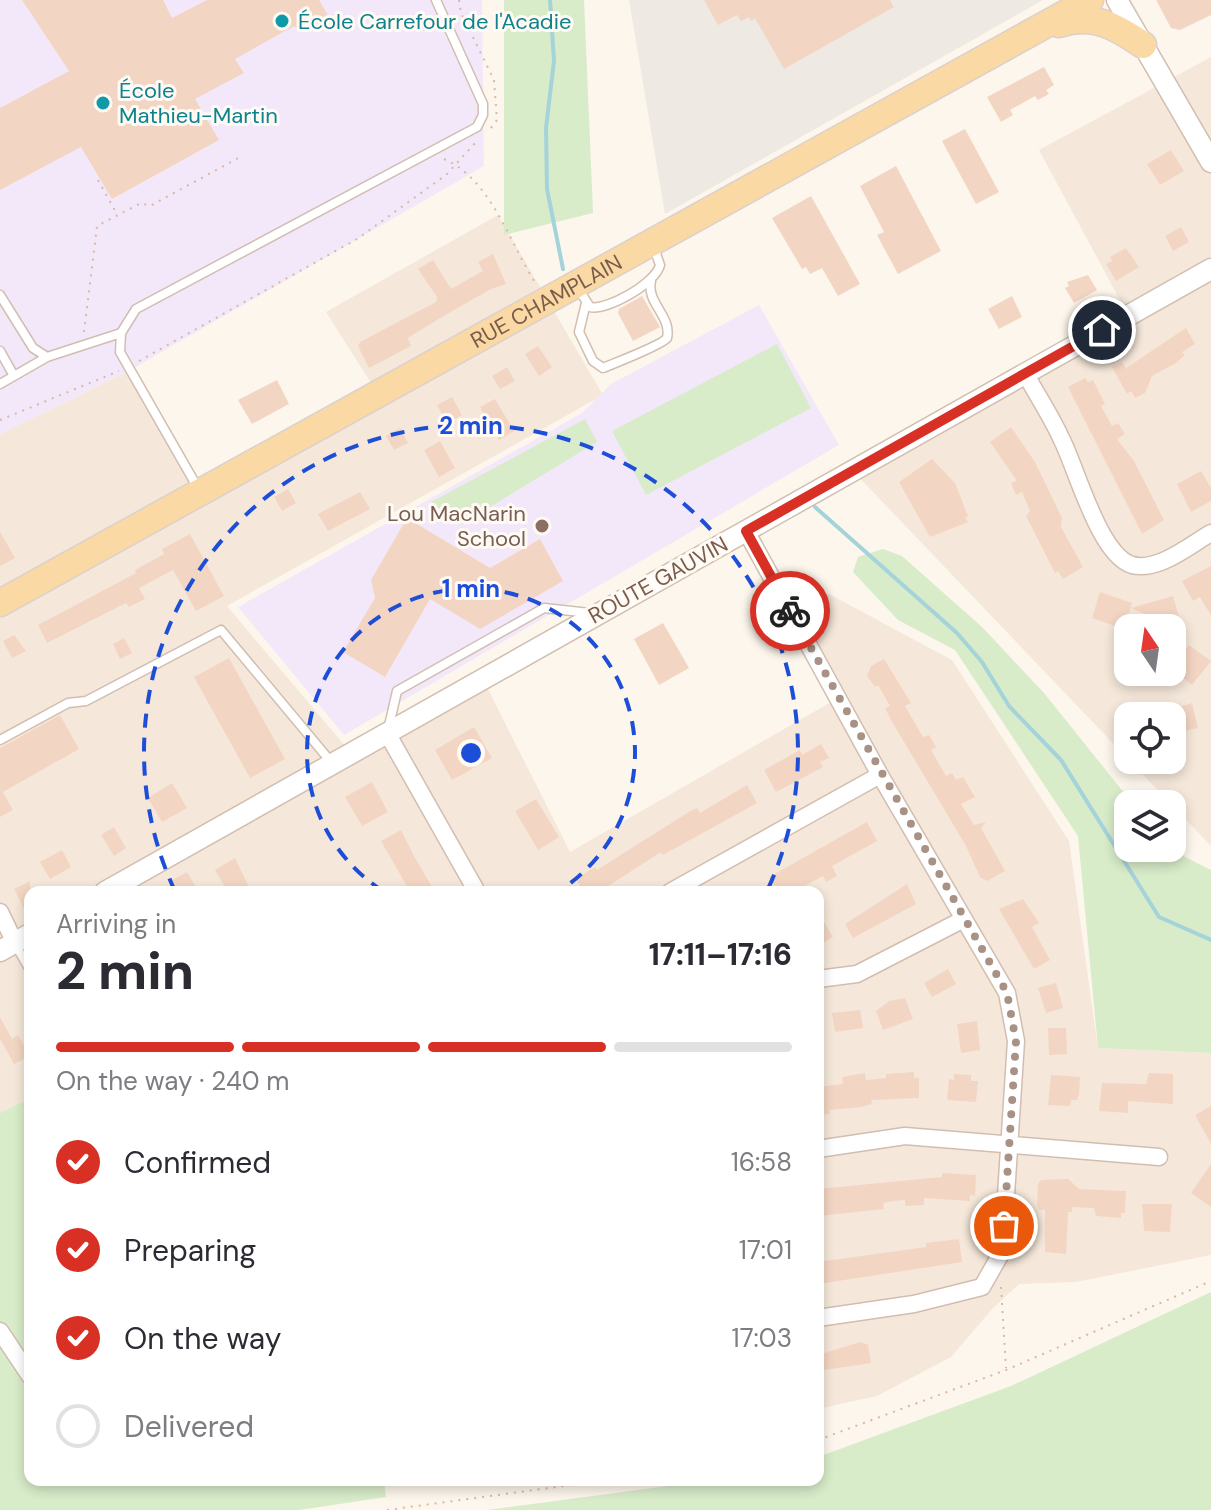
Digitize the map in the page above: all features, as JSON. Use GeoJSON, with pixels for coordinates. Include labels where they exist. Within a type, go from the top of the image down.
{"type":"FeatureCollection","features":[{"type":"Feature","properties":{"kind":"main road"},"geometry":{"type":"LineString","coordinates":[[1032,32],[1051,0]]}},
{"type":"Feature","properties":{"kind":"main road","name":"RUE CHAMPLAIN"},"geometry":{"type":"LineString","coordinates":[[0,603],[547,301],[581,294],[652,243],[1090,0]]}},
{"type":"Feature","properties":{"kind":"main road"},"geometry":{"type":"LineString","coordinates":[[1032,32],[1088,18],[1115,25],[1143,45]]}},
{"type":"Feature","properties":{"kind":"street"},"geometry":{"type":"LineString","coordinates":[[1117,0],[1211,162]]}},
{"type":"Feature","properties":{"kind":"street","name":"ROUTE GAUVIN"},"geometry":{"type":"LineString","coordinates":[[116,886],[1211,269]]}},
{"type":"Feature","properties":{"kind":"street"},"geometry":{"type":"LineString","coordinates":[[1025,373],[1062,439],[1099,527],[1118,557],[1134,565],[1157,563],[1211,533]]}},
{"type":"Feature","properties":{"kind":"street"},"geometry":{"type":"LineString","coordinates":[[746,531],[880,775],[1007,993],[1014,1019],[1010,1144],[999,1257],[982,1287],[961,1294],[824,1317]]}},
{"type":"Feature","properties":{"kind":"street"},"geometry":{"type":"LineString","coordinates":[[387,733],[474,886]]}},
{"type":"Feature","properties":{"kind":"street"},"geometry":{"type":"LineString","coordinates":[[681,886],[880,775]]}},
{"type":"Feature","properties":{"kind":"street"},"geometry":{"type":"LineString","coordinates":[[0,912],[15,943]]}},
{"type":"Feature","properties":{"kind":"street"},"geometry":{"type":"LineString","coordinates":[[824,978],[857,974],[964,919]]}},
{"type":"Feature","properties":{"kind":"street"},"geometry":{"type":"LineString","coordinates":[[824,1148],[905,1136],[1159,1157]]}},
{"type":"Feature","properties":{"kind":"street"},"geometry":{"type":"LineString","coordinates":[[0,1331],[24,1367]]}},
{"type":"Feature","properties":{"kind":"lane"},"geometry":{"type":"LineString","coordinates":[[201,494],[120,352],[121,333],[136,309],[477,127],[483,115],[478,90],[436,0]]}},
{"type":"Feature","properties":{"kind":"lane"},"geometry":{"type":"LineString","coordinates":[[581,294],[579,332],[600,369],[633,353],[658,347],[667,338],[667,325],[650,295],[651,281],[660,265],[652,243]]}},
{"type":"Feature","properties":{"kind":"lane"},"geometry":{"type":"LineString","coordinates":[[581,294],[601,308],[651,281]]}},
{"type":"Feature","properties":{"kind":"lane"},"geometry":{"type":"LineString","coordinates":[[0,295],[33,348],[47,357]]}},
{"type":"Feature","properties":{"kind":"lane"},"geometry":{"type":"LineString","coordinates":[[0,384],[47,357],[121,333]]}},
{"type":"Feature","properties":{"kind":"lane"},"geometry":{"type":"LineString","coordinates":[[0,351],[14,376]]}},
{"type":"Feature","properties":{"kind":"lane"},"geometry":{"type":"LineString","coordinates":[[387,733],[397,691],[544,608],[599,614]]}},
{"type":"Feature","properties":{"kind":"lane"},"geometry":{"type":"LineString","coordinates":[[0,740],[68,703],[86,701],[221,630],[332,764]]}},
{"type":"Feature","properties":{"kind":"path"},"geometry":{"type":"LineString","coordinates":[[459,0],[461,13],[494,80],[497,120],[488,133]]}},
{"type":"Feature","properties":{"kind":"path"},"geometry":{"type":"LineString","coordinates":[[0,420],[129,367],[357,239],[435,183],[478,140]]}},
{"type":"Feature","properties":{"kind":"path"},"geometry":{"type":"LineString","coordinates":[[428,153],[456,164],[498,215],[547,301]]}},
{"type":"Feature","properties":{"kind":"path"},"geometry":{"type":"LineString","coordinates":[[83,345],[97,226],[141,203],[150,206],[242,156]]}},
{"type":"Feature","properties":{"kind":"path"},"geometry":{"type":"LineString","coordinates":[[98,180],[118,215]]}},
{"type":"Feature","properties":{"kind":"path"},"geometry":{"type":"LineString","coordinates":[[999,1257],[1006,1370]]}},
{"type":"Feature","properties":{"kind":"path"},"geometry":{"type":"LineString","coordinates":[[824,1438],[1006,1370],[1211,1281]]}},
{"type":"Feature","properties":{"kind":"path"},"geometry":{"type":"LineString","coordinates":[[387,1510],[564,1486]]}},
{"type":"Feature","properties":{"kind":"shaded area","name":"École Mathieu-Martin"},"geometry":{"type":"Polygon","coordinates":[[[0,0],[482,0],[484,166],[127,372],[0,434],[0,0]]]}},
{"type":"Feature","properties":{"kind":"shaded area"},"geometry":{"type":"Polygon","coordinates":[[[629,0],[1043,0],[665,214],[629,0]]]}},
{"type":"Feature","properties":{"kind":"shaded area"},"geometry":{"type":"Polygon","coordinates":[[[1211,57],[1211,846],[1186,820],[1186,790],[1158,790],[1142,774],[1186,774],[1186,702],[1114,702],[1114,744],[853,471],[1128,315],[1039,150],[1211,57]]]}},
{"type":"Feature","properties":{"kind":"shaded area"},"geometry":{"type":"Polygon","coordinates":[[[498,215],[603,395],[227,606],[351,753],[483,679],[570,852],[838,698],[791,614],[829,594],[952,660],[1069,841],[1098,1048],[1211,1053],[1211,1255],[1076,1282],[1019,1284],[993,1308],[951,1357],[877,1396],[824,1408],[824,886],[24,886],[24,1101],[0,1113],[0,434],[127,372],[201,493],[378,394],[326,312],[498,215]]]}},
{"type":"Feature","properties":{"kind":"shaded area","name":"Lou MacNarin School"},"geometry":{"type":"Polygon","coordinates":[[[759,305],[839,445],[344,735],[238,607],[582,413],[611,384],[759,305]]]}},
{"type":"Feature","properties":{"kind":"green space"},"geometry":{"type":"Polygon","coordinates":[[[504,0],[584,0],[593,213],[504,235],[504,0]]]}},
{"type":"Feature","properties":{"kind":"green space"},"geometry":{"type":"Polygon","coordinates":[[[777,344],[811,408],[646,495],[612,431],[777,344]]]}},
{"type":"Feature","properties":{"kind":"green space"},"geometry":{"type":"Polygon","coordinates":[[[585,419],[597,442],[460,525],[431,502],[585,419]]]}},
{"type":"Feature","properties":{"kind":"green space"},"geometry":{"type":"Polygon","coordinates":[[[883,549],[902,556],[982,627],[1044,693],[1122,790],[1114,790],[1114,862],[1186,862],[1186,858],[1211,870],[1211,1053],[1098,1048],[1078,836],[955,650],[898,620],[853,572],[858,557],[883,549]]]}},
{"type":"Feature","properties":{"kind":"green space"},"geometry":{"type":"Polygon","coordinates":[[[24,1101],[24,1486],[385,1486],[386,1497],[299,1510],[0,1510],[0,1113],[24,1101]]]}},
{"type":"Feature","properties":{"kind":"green space"},"geometry":{"type":"Polygon","coordinates":[[[1211,1292],[1211,1510],[487,1510],[668,1486],[824,1486],[824,1455],[1011,1386],[1211,1292]]]}},
{"type":"Feature","properties":{"kind":"building","name":"École Mathieu-Martin"},"geometry":{"type":"Polygon","coordinates":[[[22,0],[163,0],[172,18],[207,0],[319,0],[329,17],[302,32],[294,26],[235,59],[244,73],[195,99],[219,140],[112,199],[81,147],[0,190],[0,108],[69,71],[22,0]]]}},
{"type":"Feature","properties":{"kind":"building"},"geometry":{"type":"Polygon","coordinates":[[[704,0],[890,0],[894,7],[784,69],[755,18],[741,21],[737,15],[718,25],[704,0]]]}},
{"type":"Feature","properties":{"kind":"building"},"geometry":{"type":"Polygon","coordinates":[[[1156,0],[1211,0],[1211,15],[1180,30],[1171,28],[1156,0]]]}},
{"type":"Feature","properties":{"kind":"building"},"geometry":{"type":"Polygon","coordinates":[[[1044,67],[1054,85],[1046,90],[1049,94],[1038,100],[1035,96],[1010,110],[1013,115],[1001,122],[987,97],[1044,67]]]}},
{"type":"Feature","properties":{"kind":"building"},"geometry":{"type":"Polygon","coordinates":[[[965,129],[999,192],[976,204],[942,141],[965,129]]]}},
{"type":"Feature","properties":{"kind":"building"},"geometry":{"type":"Polygon","coordinates":[[[1171,150],[1184,171],[1160,185],[1147,164],[1171,150]]]}},
{"type":"Feature","properties":{"kind":"building"},"geometry":{"type":"Polygon","coordinates":[[[896,166],[941,251],[898,274],[877,235],[884,232],[860,186],[896,166]]]}},
{"type":"Feature","properties":{"kind":"building"},"geometry":{"type":"Polygon","coordinates":[[[811,196],[860,284],[838,296],[822,268],[810,274],[806,267],[802,269],[772,218],[811,196]]]}},
{"type":"Feature","properties":{"kind":"building"},"geometry":{"type":"Polygon","coordinates":[[[1181,227],[1189,242],[1173,251],[1165,236],[1181,227]]]}},
{"type":"Feature","properties":{"kind":"building"},"geometry":{"type":"Polygon","coordinates":[[[1126,248],[1139,267],[1116,281],[1106,264],[1112,261],[1110,257],[1126,248]]]}},
{"type":"Feature","properties":{"kind":"building"},"geometry":{"type":"Polygon","coordinates":[[[493,254],[506,284],[491,289],[440,318],[408,338],[411,346],[369,368],[358,346],[360,342],[436,302],[437,297],[418,269],[433,260],[451,289],[483,271],[478,262],[493,254]]]}},
{"type":"Feature","properties":{"kind":"building"},"geometry":{"type":"Polygon","coordinates":[[[1088,275],[1097,290],[1074,303],[1065,288],[1069,286],[1067,282],[1088,275]]]}},
{"type":"Feature","properties":{"kind":"building"},"geometry":{"type":"Polygon","coordinates":[[[642,296],[660,327],[633,341],[618,313],[619,309],[642,296]]]}},
{"type":"Feature","properties":{"kind":"building"},"geometry":{"type":"Polygon","coordinates":[[[1012,296],[1022,317],[999,329],[988,309],[1012,296]]]}},
{"type":"Feature","properties":{"kind":"building"},"geometry":{"type":"Polygon","coordinates":[[[1186,328],[1195,344],[1182,352],[1185,355],[1176,363],[1152,376],[1145,393],[1135,398],[1131,391],[1127,394],[1112,367],[1122,362],[1126,368],[1186,328]]]}},
{"type":"Feature","properties":{"kind":"building"},"geometry":{"type":"Polygon","coordinates":[[[538,346],[552,367],[539,376],[525,354],[538,346]]]}},
{"type":"Feature","properties":{"kind":"building"},"geometry":{"type":"Polygon","coordinates":[[[507,367],[515,381],[500,389],[492,376],[507,367]]]}},
{"type":"Feature","properties":{"kind":"building"},"geometry":{"type":"Polygon","coordinates":[[[1085,378],[1088,382],[1093,380],[1105,404],[1101,406],[1112,426],[1118,423],[1125,434],[1117,439],[1134,461],[1164,520],[1142,534],[1068,387],[1085,378]]]}},
{"type":"Feature","properties":{"kind":"building"},"geometry":{"type":"Polygon","coordinates":[[[277,380],[289,404],[252,424],[238,400],[277,380]]]}},
{"type":"Feature","properties":{"kind":"building"},"geometry":{"type":"Polygon","coordinates":[[[452,397],[462,415],[447,423],[437,405],[452,397]]]}},
{"type":"Feature","properties":{"kind":"building"},"geometry":{"type":"Polygon","coordinates":[[[495,399],[514,431],[499,440],[480,407],[495,399]]]}},
{"type":"Feature","properties":{"kind":"building"},"geometry":{"type":"Polygon","coordinates":[[[1011,427],[1035,462],[1062,518],[1061,527],[1083,567],[1063,579],[1058,571],[1055,573],[1026,516],[1030,511],[1022,492],[1016,495],[1011,483],[1017,481],[990,442],[1011,427]]]}},
{"type":"Feature","properties":{"kind":"building"},"geometry":{"type":"Polygon","coordinates":[[[400,428],[408,443],[394,450],[386,436],[400,428]]]}},
{"type":"Feature","properties":{"kind":"building"},"geometry":{"type":"Polygon","coordinates":[[[440,441],[455,468],[439,477],[424,450],[440,441]]]}},
{"type":"Feature","properties":{"kind":"building"},"geometry":{"type":"Polygon","coordinates":[[[932,459],[955,483],[968,522],[930,537],[899,482],[932,459]]]}},
{"type":"Feature","properties":{"kind":"building"},"geometry":{"type":"Polygon","coordinates":[[[1201,471],[1211,488],[1211,501],[1191,512],[1177,484],[1201,471]]]}},
{"type":"Feature","properties":{"kind":"building"},"geometry":{"type":"Polygon","coordinates":[[[288,489],[296,503],[282,511],[274,497],[288,489]]]}},
{"type":"Feature","properties":{"kind":"building"},"geometry":{"type":"Polygon","coordinates":[[[360,492],[370,509],[328,531],[318,514],[360,492]]]}},
{"type":"Feature","properties":{"kind":"building","name":"Lou MacNarin School"},"geometry":{"type":"Polygon","coordinates":[[[407,518],[490,568],[540,539],[563,581],[480,629],[430,599],[385,677],[343,652],[375,598],[371,580],[407,518]]]}},
{"type":"Feature","properties":{"kind":"building"},"geometry":{"type":"Polygon","coordinates":[[[0,532],[15,558],[0,566],[0,532]]]}},
{"type":"Feature","properties":{"kind":"building"},"geometry":{"type":"Polygon","coordinates":[[[190,534],[224,596],[196,611],[173,570],[139,588],[145,599],[129,607],[126,603],[47,643],[38,625],[136,573],[135,570],[164,554],[162,549],[190,534]]]}},
{"type":"Feature","properties":{"kind":"building"},"geometry":{"type":"Polygon","coordinates":[[[1211,566],[1211,615],[1200,597],[1193,601],[1182,581],[1211,566]]]}},
{"type":"Feature","properties":{"kind":"building"},"geometry":{"type":"Polygon","coordinates":[[[1100,592],[1132,603],[1128,614],[1114,614],[1114,626],[1092,618],[1100,592]]]}},
{"type":"Feature","properties":{"kind":"building"},"geometry":{"type":"Polygon","coordinates":[[[1173,596],[1178,614],[1145,614],[1131,608],[1173,596]]]}},
{"type":"Feature","properties":{"kind":"building"},"geometry":{"type":"Polygon","coordinates":[[[663,623],[689,668],[659,685],[634,639],[663,623]]]}},
{"type":"Feature","properties":{"kind":"building"},"geometry":{"type":"Polygon","coordinates":[[[14,635],[26,651],[12,658],[3,641],[14,635]]]}},
{"type":"Feature","properties":{"kind":"building"},"geometry":{"type":"Polygon","coordinates":[[[124,638],[132,653],[120,659],[113,644],[124,638]]]}},
{"type":"Feature","properties":{"kind":"building"},"geometry":{"type":"Polygon","coordinates":[[[1189,645],[1211,661],[1192,685],[1186,680],[1186,649],[1189,645]]]}},
{"type":"Feature","properties":{"kind":"building"},"geometry":{"type":"Polygon","coordinates":[[[229,658],[285,759],[250,778],[194,677],[229,658]]]}},
{"type":"Feature","properties":{"kind":"building"},"geometry":{"type":"Polygon","coordinates":[[[884,659],[911,703],[905,706],[923,737],[929,735],[936,747],[931,750],[946,776],[952,773],[956,780],[963,777],[975,797],[961,804],[974,825],[986,822],[981,828],[1005,871],[987,881],[980,877],[966,846],[891,720],[885,708],[890,706],[878,685],[875,687],[867,676],[871,666],[884,659]]]}},
{"type":"Feature","properties":{"kind":"building"},"geometry":{"type":"Polygon","coordinates":[[[1192,703],[1198,728],[1186,731],[1186,705],[1192,703]]]}},
{"type":"Feature","properties":{"kind":"building"},"geometry":{"type":"Polygon","coordinates":[[[60,715],[79,749],[3,792],[13,810],[0,817],[0,748],[60,715]]]}},
{"type":"Feature","properties":{"kind":"building"},"geometry":{"type":"Polygon","coordinates":[[[474,727],[492,758],[452,780],[435,750],[474,727]]]}},
{"type":"Feature","properties":{"kind":"building"},"geometry":{"type":"Polygon","coordinates":[[[821,744],[829,758],[820,762],[823,767],[776,792],[764,770],[800,750],[802,755],[821,744]]]}},
{"type":"Feature","properties":{"kind":"building"},"geometry":{"type":"Polygon","coordinates":[[[372,782],[388,812],[362,826],[345,797],[372,782]]]}},
{"type":"Feature","properties":{"kind":"building"},"geometry":{"type":"Polygon","coordinates":[[[172,783],[187,808],[162,822],[148,798],[172,783]]]}},
{"type":"Feature","properties":{"kind":"building"},"geometry":{"type":"Polygon","coordinates":[[[747,785],[757,803],[663,855],[661,852],[608,886],[580,886],[576,879],[595,867],[597,870],[692,810],[697,808],[700,813],[747,785]]]}},
{"type":"Feature","properties":{"kind":"building"},"geometry":{"type":"Polygon","coordinates":[[[536,799],[559,837],[538,850],[515,811],[536,799]]]}},
{"type":"Feature","properties":{"kind":"building"},"geometry":{"type":"Polygon","coordinates":[[[867,822],[877,841],[832,866],[837,876],[826,882],[823,876],[805,886],[774,886],[769,877],[867,822]]]}},
{"type":"Feature","properties":{"kind":"building"},"geometry":{"type":"Polygon","coordinates":[[[114,827],[126,848],[114,856],[101,835],[114,827]]]}},
{"type":"Feature","properties":{"kind":"building"},"geometry":{"type":"Polygon","coordinates":[[[401,830],[432,886],[407,886],[381,841],[401,830]]]}},
{"type":"Feature","properties":{"kind":"building"},"geometry":{"type":"Polygon","coordinates":[[[62,850],[71,867],[50,879],[40,862],[62,850]]]}},
{"type":"Feature","properties":{"kind":"building"},"geometry":{"type":"Polygon","coordinates":[[[235,858],[249,886],[224,886],[215,870],[235,858]]]}},
{"type":"Feature","properties":{"kind":"building"},"geometry":{"type":"Polygon","coordinates":[[[187,872],[195,886],[176,886],[172,880],[187,872]]]}},
{"type":"Feature","properties":{"kind":"building"},"geometry":{"type":"Polygon","coordinates":[[[30,881],[30,886],[24,886],[24,909],[14,889],[30,881]]]}},
{"type":"Feature","properties":{"kind":"building"},"geometry":{"type":"Polygon","coordinates":[[[907,884],[916,904],[853,938],[845,924],[907,884]]]}},
{"type":"Feature","properties":{"kind":"building"},"geometry":{"type":"Polygon","coordinates":[[[1023,899],[1039,923],[1032,927],[1050,960],[1034,969],[999,909],[1023,899]]]}},
{"type":"Feature","properties":{"kind":"building"},"geometry":{"type":"Polygon","coordinates":[[[824,922],[833,937],[824,942],[824,922]]]}},
{"type":"Feature","properties":{"kind":"building"},"geometry":{"type":"Polygon","coordinates":[[[948,969],[956,984],[932,997],[924,983],[948,969]]]}},
{"type":"Feature","properties":{"kind":"building"},"geometry":{"type":"Polygon","coordinates":[[[1056,983],[1063,1008],[1046,1013],[1038,988],[1056,983]]]}},
{"type":"Feature","properties":{"kind":"building"},"geometry":{"type":"Polygon","coordinates":[[[905,998],[913,1019],[883,1030],[876,1011],[889,1001],[905,998]]]}},
{"type":"Feature","properties":{"kind":"building"},"geometry":{"type":"Polygon","coordinates":[[[860,1010],[863,1028],[835,1032],[832,1013],[860,1010]]]}},
{"type":"Feature","properties":{"kind":"building"},"geometry":{"type":"Polygon","coordinates":[[[0,1017],[12,1039],[18,1035],[24,1046],[24,1059],[14,1064],[0,1039],[0,1017]]]}},
{"type":"Feature","properties":{"kind":"building"},"geometry":{"type":"Polygon","coordinates":[[[977,1021],[980,1050],[961,1053],[957,1024],[977,1021]]]}},
{"type":"Feature","properties":{"kind":"building"},"geometry":{"type":"Polygon","coordinates":[[[1048,1028],[1066,1028],[1067,1054],[1049,1055],[1048,1028]]]}},
{"type":"Feature","properties":{"kind":"building"},"geometry":{"type":"Polygon","coordinates":[[[914,1072],[914,1078],[919,1078],[919,1098],[871,1100],[872,1104],[829,1110],[830,1114],[824,1114],[824,1086],[843,1084],[842,1077],[865,1073],[866,1080],[886,1078],[886,1074],[914,1072]]]}},
{"type":"Feature","properties":{"kind":"building"},"geometry":{"type":"Polygon","coordinates":[[[1149,1073],[1173,1074],[1173,1104],[1128,1101],[1128,1113],[1099,1111],[1102,1083],[1146,1084],[1149,1073]]]}},
{"type":"Feature","properties":{"kind":"building"},"geometry":{"type":"Polygon","coordinates":[[[954,1074],[971,1075],[971,1081],[978,1081],[976,1102],[947,1100],[949,1079],[954,1080],[954,1074]]]}},
{"type":"Feature","properties":{"kind":"building"},"geometry":{"type":"Polygon","coordinates":[[[1051,1075],[1080,1077],[1079,1095],[1077,1100],[1071,1100],[1070,1106],[1048,1105],[1051,1075]]]}},
{"type":"Feature","properties":{"kind":"building"},"geometry":{"type":"Polygon","coordinates":[[[1211,1106],[1211,1144],[1195,1115],[1211,1106]]]}},
{"type":"Feature","properties":{"kind":"building"},"geometry":{"type":"Polygon","coordinates":[[[1211,1164],[1211,1207],[1191,1193],[1211,1164]]]}},
{"type":"Feature","properties":{"kind":"building"},"geometry":{"type":"Polygon","coordinates":[[[942,1173],[976,1175],[975,1196],[970,1195],[970,1201],[924,1198],[924,1205],[905,1206],[905,1200],[893,1201],[883,1203],[884,1209],[824,1215],[824,1188],[942,1177],[942,1173]]]}},
{"type":"Feature","properties":{"kind":"building"},"geometry":{"type":"Polygon","coordinates":[[[1068,1179],[1079,1189],[1126,1191],[1125,1213],[1121,1213],[1121,1218],[1096,1216],[1094,1208],[1072,1207],[1072,1212],[1068,1212],[1066,1254],[1045,1252],[1045,1210],[1039,1210],[1037,1205],[1038,1184],[1041,1180],[1068,1179]]]}},
{"type":"Feature","properties":{"kind":"building"},"geometry":{"type":"Polygon","coordinates":[[[1142,1204],[1172,1204],[1170,1232],[1144,1231],[1142,1204]]]}},
{"type":"Feature","properties":{"kind":"building"},"geometry":{"type":"Polygon","coordinates":[[[959,1239],[962,1262],[824,1283],[824,1261],[926,1247],[926,1243],[959,1239]]]}},
{"type":"Feature","properties":{"kind":"building"},"geometry":{"type":"Polygon","coordinates":[[[860,1342],[868,1345],[871,1363],[824,1370],[824,1353],[860,1342]]]}},
{"type":"Feature","properties":{"kind":"waterway"},"geometry":{"type":"LineString","coordinates":[[550,0],[554,61],[546,128],[547,189],[563,269]]}},
{"type":"Feature","properties":{"kind":"waterway"},"geometry":{"type":"LineString","coordinates":[[815,507],[957,633],[982,662],[1009,706],[1061,760],[1159,917],[1211,940]]}},
{"type":"Feature","properties":{"kind":"way so far"},"geometry":{"type":"LineString","coordinates":[[790,611],[880,775],[1007,993],[1016,1041],[1004,1226]]}},
{"type":"Feature","properties":{"kind":"place","name":"École Carrefour de l'Acadie"},"geometry":{"type":"Point","coordinates":[282,21]}},
{"type":"Feature","properties":{"kind":"place","name":"École Mathieu-Martin"},"geometry":{"type":"Point","coordinates":[103,103]}},
{"type":"Feature","properties":{"kind":"place","name":"Lou MacNarin School"},"geometry":{"type":"Point","coordinates":[542,526]}},
{"type":"Feature","properties":{"kind":"route"},"geometry":{"type":"LineString","coordinates":[[790,611],[746,531],[1102,330]]}}]}
